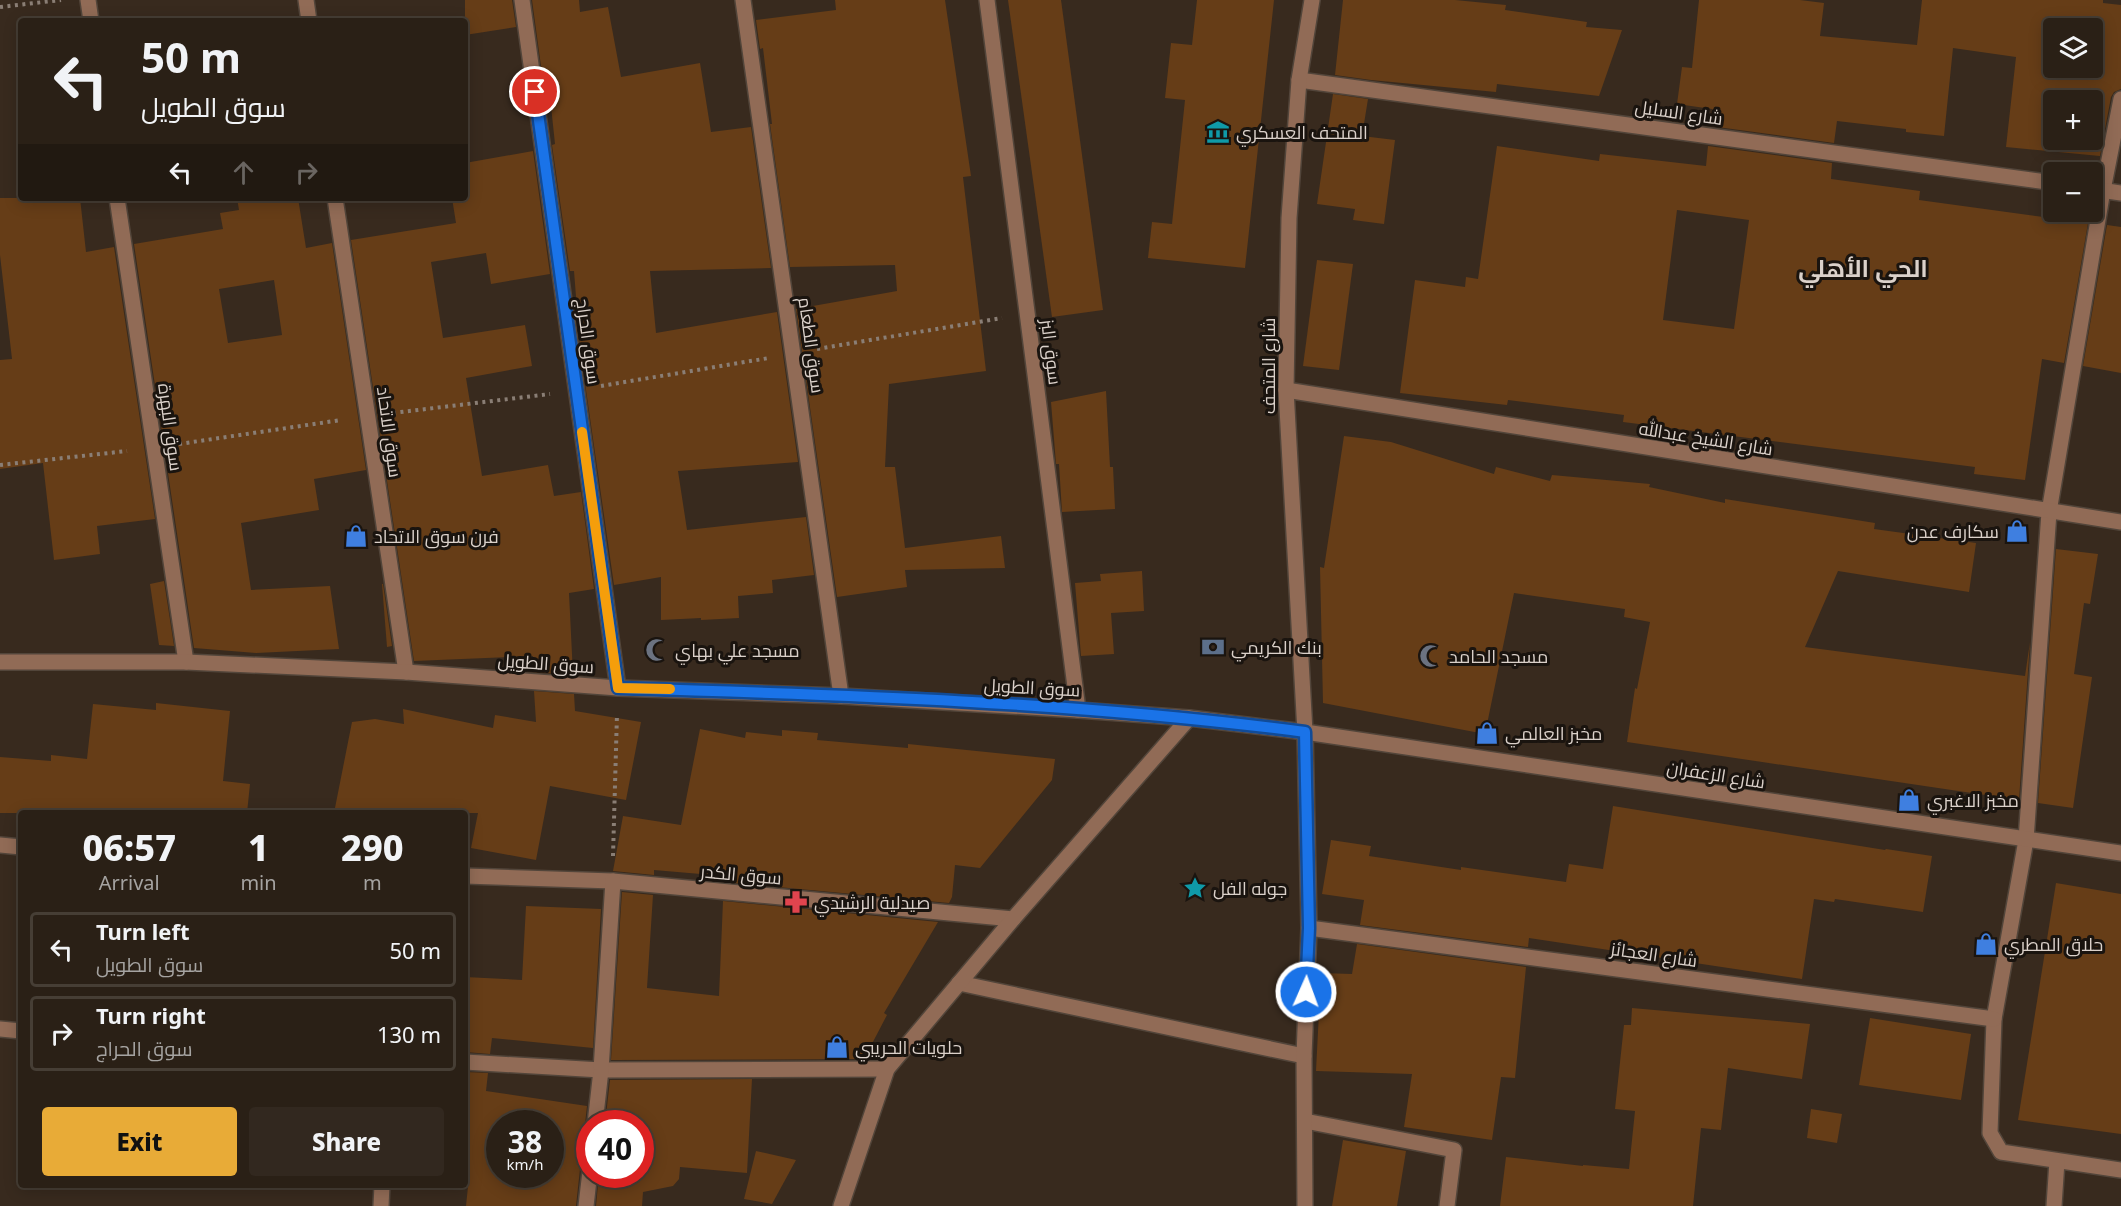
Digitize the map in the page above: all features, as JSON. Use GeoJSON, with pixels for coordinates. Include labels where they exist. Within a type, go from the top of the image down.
{"type":"FeatureCollection","features":[{"type":"Feature","properties":{"kind":"street"},"geometry":{"type":"LineString","coordinates":[[88,0],[91,18]]}},
{"type":"Feature","properties":{"kind":"street"},"geometry":{"type":"LineString","coordinates":[[306,0],[309,18]]}},
{"type":"Feature","properties":{"kind":"street","name":"سوق الحراج"},"geometry":{"type":"LineString","coordinates":[[522,0],[618,688]]}},
{"type":"Feature","properties":{"kind":"street","name":"سوق الطعام"},"geometry":{"type":"LineString","coordinates":[[743,0],[841,696]]}},
{"type":"Feature","properties":{"kind":"street","name":"سوق البز"},"geometry":{"type":"LineString","coordinates":[[987,0],[1078,710]]}},
{"type":"Feature","properties":{"kind":"street","name":"شارع المتحف"},"geometry":{"type":"LineString","coordinates":[[1305,1206],[1304,1056],[1309,928],[1305,732],[1286,390],[1289,218],[1299,80],[1312,0]]}},
{"type":"Feature","properties":{"kind":"street","name":"شارع السليل"},"geometry":{"type":"LineString","coordinates":[[1299,80],[2043,181]]}},
{"type":"Feature","properties":{"kind":"street"},"geometry":{"type":"LineString","coordinates":[[2103,169],[2121,99]]}},
{"type":"Feature","properties":{"kind":"street"},"geometry":{"type":"LineString","coordinates":[[2103,190],[2121,193]]}},
{"type":"Feature","properties":{"kind":"street","name":"سوق البهرة"},"geometry":{"type":"LineString","coordinates":[[117,201],[186,662]]}},
{"type":"Feature","properties":{"kind":"street","name":"سوق الاتحاد"},"geometry":{"type":"LineString","coordinates":[[335,201],[405,672]]}},
{"type":"Feature","properties":{"kind":"street"},"geometry":{"type":"LineString","coordinates":[[2093,222],[2049,512],[2026,840],[1994,1019],[1990,1133],[2001,1152],[2121,1170]]}},
{"type":"Feature","properties":{"kind":"street","name":"شارع الشيخ عبدالله"},"geometry":{"type":"LineString","coordinates":[[1286,390],[2121,522]]}},
{"type":"Feature","properties":{"kind":"street","name":"سوق الطويل"},"geometry":{"type":"LineString","coordinates":[[0,662],[186,662],[405,672],[618,688],[841,696],[1078,710],[1189,718],[1305,732]]}},
{"type":"Feature","properties":{"kind":"street"},"geometry":{"type":"LineString","coordinates":[[841,1206],[887,1069],[1013,919],[1189,718]]}},
{"type":"Feature","properties":{"kind":"street","name":"شارع الزعفران"},"geometry":{"type":"LineString","coordinates":[[1305,732],[2121,853]]}},
{"type":"Feature","properties":{"kind":"street"},"geometry":{"type":"LineString","coordinates":[[0,845],[18,847]]}},
{"type":"Feature","properties":{"kind":"street","name":"سوق الكدر"},"geometry":{"type":"LineString","coordinates":[[468,876],[612,881],[1013,919]]}},
{"type":"Feature","properties":{"kind":"street"},"geometry":{"type":"LineString","coordinates":[[597,1110],[612,881]]}},
{"type":"Feature","properties":{"kind":"street","name":"شارع العجائز"},"geometry":{"type":"LineString","coordinates":[[1309,928],[1994,1019]]}},
{"type":"Feature","properties":{"kind":"street"},"geometry":{"type":"LineString","coordinates":[[959,983],[1304,1056]]}},
{"type":"Feature","properties":{"kind":"street"},"geometry":{"type":"LineString","coordinates":[[0,1029],[18,1031]]}},
{"type":"Feature","properties":{"kind":"street"},"geometry":{"type":"LineString","coordinates":[[468,1062],[601,1070],[887,1069]]}},
{"type":"Feature","properties":{"kind":"street"},"geometry":{"type":"LineString","coordinates":[[1305,1121],[1454,1150],[1447,1206]]}},
{"type":"Feature","properties":{"kind":"street"},"geometry":{"type":"LineString","coordinates":[[2054,1206],[2057,1161]]}},
{"type":"Feature","properties":{"kind":"street"},"geometry":{"type":"LineString","coordinates":[[381,1206],[382,1188]]}},
{"type":"Feature","properties":{"kind":"street"},"geometry":{"type":"LineString","coordinates":[[586,1206],[588,1188]]}},
{"type":"Feature","properties":{"kind":"path"},"geometry":{"type":"LineString","coordinates":[[0,7],[61,0]]}},
{"type":"Feature","properties":{"kind":"path"},"geometry":{"type":"LineString","coordinates":[[0,465],[154,448],[368,416],[576,390],[1028,314]]}},
{"type":"Feature","properties":{"kind":"path"},"geometry":{"type":"LineString","coordinates":[[612,881],[618,688]]}},
{"type":"Feature","properties":{"kind":"building"},"geometry":{"type":"Polygon","coordinates":[[[465,0],[512,0],[516,27],[468,35],[468,18],[465,18],[465,0]]]}},
{"type":"Feature","properties":{"kind":"building"},"geometry":{"type":"Polygon","coordinates":[[[532,0],[579,0],[580,12],[608,7],[621,77],[700,63],[711,132],[751,127],[771,268],[650,271],[656,333],[777,312],[798,462],[678,471],[687,530],[806,517],[814,575],[772,580],[773,593],[738,596],[739,618],[661,620],[661,577],[614,585],[580,348],[574,271],[570,271],[552,145],[555,144],[549,87],[544,88],[532,0]]]}},
{"type":"Feature","properties":{"kind":"building"},"geometry":{"type":"Polygon","coordinates":[[[835,0],[945,0],[971,176],[963,177],[986,371],[889,384],[885,467],[895,467],[905,548],[1001,536],[1005,568],[905,570],[907,587],[837,597],[796,309],[897,291],[895,265],[790,267],[770,124],[772,124],[763,48],[760,49],[756,20],[836,10],[835,0]]]}},
{"type":"Feature","properties":{"kind":"building"},"geometry":{"type":"Polygon","coordinates":[[[1008,0],[1061,0],[1103,310],[1052,317],[1008,0]]]}},
{"type":"Feature","properties":{"kind":"building"},"geometry":{"type":"Polygon","coordinates":[[[1197,0],[1274,0],[1245,268],[1148,258],[1152,222],[1172,224],[1185,100],[1165,98],[1171,43],[1192,45],[1197,0]]]}},
{"type":"Feature","properties":{"kind":"building"},"geometry":{"type":"Polygon","coordinates":[[[1343,0],[1455,0],[1506,5],[1505,10],[1587,22],[1586,27],[1622,30],[1599,96],[1497,84],[1496,92],[1371,80],[1335,75],[1343,0]]]}},
{"type":"Feature","properties":{"kind":"building"},"geometry":{"type":"Polygon","coordinates":[[[1699,0],[1800,0],[1824,3],[1820,36],[1917,45],[1922,0],[2103,0],[2103,3],[2121,5],[2121,89],[2114,92],[2111,97],[2103,140],[2103,90],[2043,90],[2043,150],[2101,150],[2100,156],[2006,147],[2016,57],[1953,48],[1944,136],[1837,121],[1834,143],[1710,126],[1712,109],[1677,104],[1682,67],[1692,68],[1699,0]]]}},
{"type":"Feature","properties":{"kind":"building"},"geometry":{"type":"Polygon","coordinates":[[[1333,94],[1368,99],[1362,136],[1395,140],[1384,224],[1353,220],[1355,209],[1317,204],[1333,94]]]}},
{"type":"Feature","properties":{"kind":"building"},"geometry":{"type":"Polygon","coordinates":[[[1497,146],[1599,161],[1600,154],[1706,166],[1708,146],[1832,163],[1831,179],[1920,191],[1919,200],[2043,217],[2043,222],[2088,223],[2064,363],[2042,359],[2025,480],[1974,474],[1975,467],[1623,422],[1624,415],[1508,400],[1507,405],[1400,393],[1415,280],[1465,287],[1466,277],[1478,279],[1497,146]],[[1677,210],[1663,320],[1734,329],[1749,220],[1677,210]]]}},
{"type":"Feature","properties":{"kind":"building"},"geometry":{"type":"Polygon","coordinates":[[[533,151],[550,274],[491,284],[486,253],[431,262],[443,338],[525,325],[532,366],[466,378],[482,476],[548,465],[554,496],[581,492],[594,589],[569,593],[573,675],[533,672],[533,656],[414,661],[351,240],[456,223],[452,201],[468,201],[468,162],[533,151]]]}},
{"type":"Feature","properties":{"kind":"building"},"geometry":{"type":"Polygon","coordinates":[[[0,198],[18,198],[18,201],[80,201],[86,252],[114,247],[155,519],[97,526],[100,554],[54,560],[43,463],[0,469],[0,360],[12,359],[0,255],[0,198]]]}},
{"type":"Feature","properties":{"kind":"building"},"geometry":{"type":"Polygon","coordinates":[[[238,201],[298,201],[306,248],[332,243],[366,470],[314,479],[319,510],[241,523],[251,590],[330,586],[339,649],[256,653],[194,648],[134,244],[223,229],[220,213],[239,210],[238,201]],[[274,280],[219,289],[228,343],[282,335],[274,280]]]}},
{"type":"Feature","properties":{"kind":"building"},"geometry":{"type":"Polygon","coordinates":[[[2107,225],[2121,227],[2121,373],[2083,366],[2107,225]]]}},
{"type":"Feature","properties":{"kind":"building"},"geometry":{"type":"Polygon","coordinates":[[[1317,260],[1353,264],[1339,370],[1303,366],[1317,260]]]}},
{"type":"Feature","properties":{"kind":"building"},"geometry":{"type":"Polygon","coordinates":[[[1106,391],[1115,509],[1062,512],[1051,402],[1106,391]]]}},
{"type":"Feature","properties":{"kind":"building"},"geometry":{"type":"Polygon","coordinates":[[[1344,436],[1391,442],[1494,474],[1496,467],[1550,481],[1552,475],[1650,484],[1649,487],[1725,503],[1725,499],[1875,523],[1874,529],[1976,543],[1969,592],[1838,571],[1805,647],[2025,676],[2030,642],[2019,800],[1627,742],[1635,688],[1637,689],[1650,622],[1624,617],[1625,609],[1514,593],[1485,734],[1323,703],[1320,567],[1324,568],[1344,436]]]}},
{"type":"Feature","properties":{"kind":"building"},"geometry":{"type":"Polygon","coordinates":[[[2056,549],[2098,554],[2090,604],[2084,603],[2074,674],[2092,677],[2073,808],[2038,803],[2056,549]]]}},
{"type":"Feature","properties":{"kind":"building"},"geometry":{"type":"Polygon","coordinates":[[[1142,571],[1144,611],[1111,613],[1114,654],[1081,656],[1075,583],[1101,581],[1100,574],[1142,571]]]}},
{"type":"Feature","properties":{"kind":"building"},"geometry":{"type":"Polygon","coordinates":[[[164,581],[174,646],[159,645],[150,584],[164,581]]]}},
{"type":"Feature","properties":{"kind":"building"},"geometry":{"type":"Polygon","coordinates":[[[382,584],[392,646],[387,647],[382,584]]]}},
{"type":"Feature","properties":{"kind":"building"},"geometry":{"type":"Polygon","coordinates":[[[534,691],[574,694],[575,711],[641,722],[626,800],[550,786],[536,860],[471,848],[478,813],[468,813],[468,810],[335,810],[352,722],[375,719],[404,724],[403,709],[493,728],[495,715],[536,722],[534,691]]]}},
{"type":"Feature","properties":{"kind":"building"},"geometry":{"type":"Polygon","coordinates":[[[156,703],[230,711],[223,781],[250,784],[247,810],[18,810],[18,813],[0,813],[0,757],[51,761],[51,755],[87,759],[93,704],[156,710],[156,703]]]}},
{"type":"Feature","properties":{"kind":"building"},"geometry":{"type":"Polygon","coordinates":[[[700,729],[745,738],[746,732],[782,736],[782,730],[818,733],[817,740],[908,748],[908,744],[1055,759],[1052,780],[980,868],[955,865],[952,897],[949,903],[723,882],[724,876],[654,870],[654,875],[613,871],[623,816],[681,825],[700,729]]]}},
{"type":"Feature","properties":{"kind":"building"},"geometry":{"type":"Polygon","coordinates":[[[1613,806],[1932,856],[1923,912],[1835,899],[1834,902],[1814,899],[1802,979],[1529,938],[1528,947],[1360,925],[1364,900],[1322,894],[1331,840],[1371,846],[1369,856],[1461,870],[1461,867],[1566,882],[1569,864],[1603,869],[1613,806]]]}},
{"type":"Feature","properties":{"kind":"building"},"geometry":{"type":"Polygon","coordinates":[[[2056,883],[2121,894],[2121,1134],[2018,1120],[2056,883]]]}},
{"type":"Feature","properties":{"kind":"building"},"geometry":{"type":"Polygon","coordinates":[[[622,892],[653,895],[647,988],[719,996],[723,901],[938,922],[884,1013],[887,1015],[864,1059],[611,1060],[622,892]]]}},
{"type":"Feature","properties":{"kind":"building"},"geometry":{"type":"Polygon","coordinates":[[[526,906],[601,909],[593,1048],[492,1038],[490,1054],[468,1052],[468,977],[522,980],[526,906]]]}},
{"type":"Feature","properties":{"kind":"building"},"geometry":{"type":"Polygon","coordinates":[[[1357,944],[1526,967],[1515,1078],[1501,1077],[1492,1140],[1404,1127],[1412,1074],[1316,1071],[1321,973],[1352,974],[1357,944]]]}},
{"type":"Feature","properties":{"kind":"building"},"geometry":{"type":"Polygon","coordinates":[[[1632,1008],[1810,1024],[1802,1079],[1728,1068],[1721,1130],[1701,1128],[1693,1206],[1500,1206],[1506,1157],[1629,1169],[1635,1111],[1615,1109],[1624,1025],[1631,1025],[1632,1008]]]}},
{"type":"Feature","properties":{"kind":"building"},"geometry":{"type":"Polygon","coordinates":[[[1870,1018],[1971,1034],[1961,1100],[1859,1085],[1870,1018]]]}},
{"type":"Feature","properties":{"kind":"building"},"geometry":{"type":"Polygon","coordinates":[[[468,1072],[488,1073],[486,1091],[587,1106],[587,1110],[576,1110],[576,1188],[578,1188],[576,1206],[466,1206],[470,1167],[468,1167],[468,1072]]]}},
{"type":"Feature","properties":{"kind":"building"},"geometry":{"type":"Polygon","coordinates":[[[752,1079],[747,1173],[680,1167],[679,1179],[673,1186],[643,1192],[642,1206],[596,1206],[598,1188],[654,1188],[654,1110],[607,1110],[610,1080],[752,1079]]]}},
{"type":"Feature","properties":{"kind":"building"},"geometry":{"type":"Polygon","coordinates":[[[1811,1109],[1842,1114],[1837,1143],[1807,1138],[1811,1109]]]}},
{"type":"Feature","properties":{"kind":"building"},"geometry":{"type":"Polygon","coordinates":[[[1343,1140],[1406,1151],[1397,1206],[1332,1206],[1343,1140]]]}},
{"type":"Feature","properties":{"kind":"building"},"geometry":{"type":"Polygon","coordinates":[[[756,1151],[796,1160],[772,1204],[744,1199],[756,1151]]]}},
{"type":"Feature","properties":{"kind":"slow traffic"},"geometry":{"type":"LineString","coordinates":[[582,432],[618,688],[670,689]]}},
{"type":"Feature","properties":{"kind":"place","name":"المتحف العسكري"},"geometry":{"type":"Point","coordinates":[1218,132]}},
{"type":"Feature","properties":{"kind":"place","name":"سكارف عدن"},"geometry":{"type":"Point","coordinates":[2017,531]}},
{"type":"Feature","properties":{"kind":"place","name":"فرن سوق الاتحاد"},"geometry":{"type":"Point","coordinates":[356,536]}},
{"type":"Feature","properties":{"kind":"place","name":"بنك الكريمي"},"geometry":{"type":"Point","coordinates":[1213,647]}},
{"type":"Feature","properties":{"kind":"place","name":"مسجد علي بهاي"},"geometry":{"type":"Point","coordinates":[657,650]}},
{"type":"Feature","properties":{"kind":"place","name":"مسجد الحامد"},"geometry":{"type":"Point","coordinates":[1431,656]}},
{"type":"Feature","properties":{"kind":"place","name":"مخبز العالمي"},"geometry":{"type":"Point","coordinates":[1487,733]}},
{"type":"Feature","properties":{"kind":"place","name":"مخبز الاغبري"},"geometry":{"type":"Point","coordinates":[1909,800]}},
{"type":"Feature","properties":{"kind":"place","name":"جوله الفل"},"geometry":{"type":"Point","coordinates":[1195,888]}},
{"type":"Feature","properties":{"kind":"place","name":"صيدلية الرشيدي"},"geometry":{"type":"Point","coordinates":[796,902]}},
{"type":"Feature","properties":{"kind":"place","name":"حلاق المطري"},"geometry":{"type":"Point","coordinates":[1986,944]}},
{"type":"Feature","properties":{"kind":"place","name":"حلويات الحريبي"},"geometry":{"type":"Point","coordinates":[837,1047]}},
{"type":"Feature","properties":{"kind":"district","name":"الحي الأهلي"},"geometry":{"type":"Point","coordinates":[1863,267]}},
{"type":"Feature","properties":{"kind":"route"},"geometry":{"type":"LineString","coordinates":[[535,92],[618,688],[841,696],[1078,710],[1189,718],[1305,732],[1309,928],[1306,992]]}}]}
